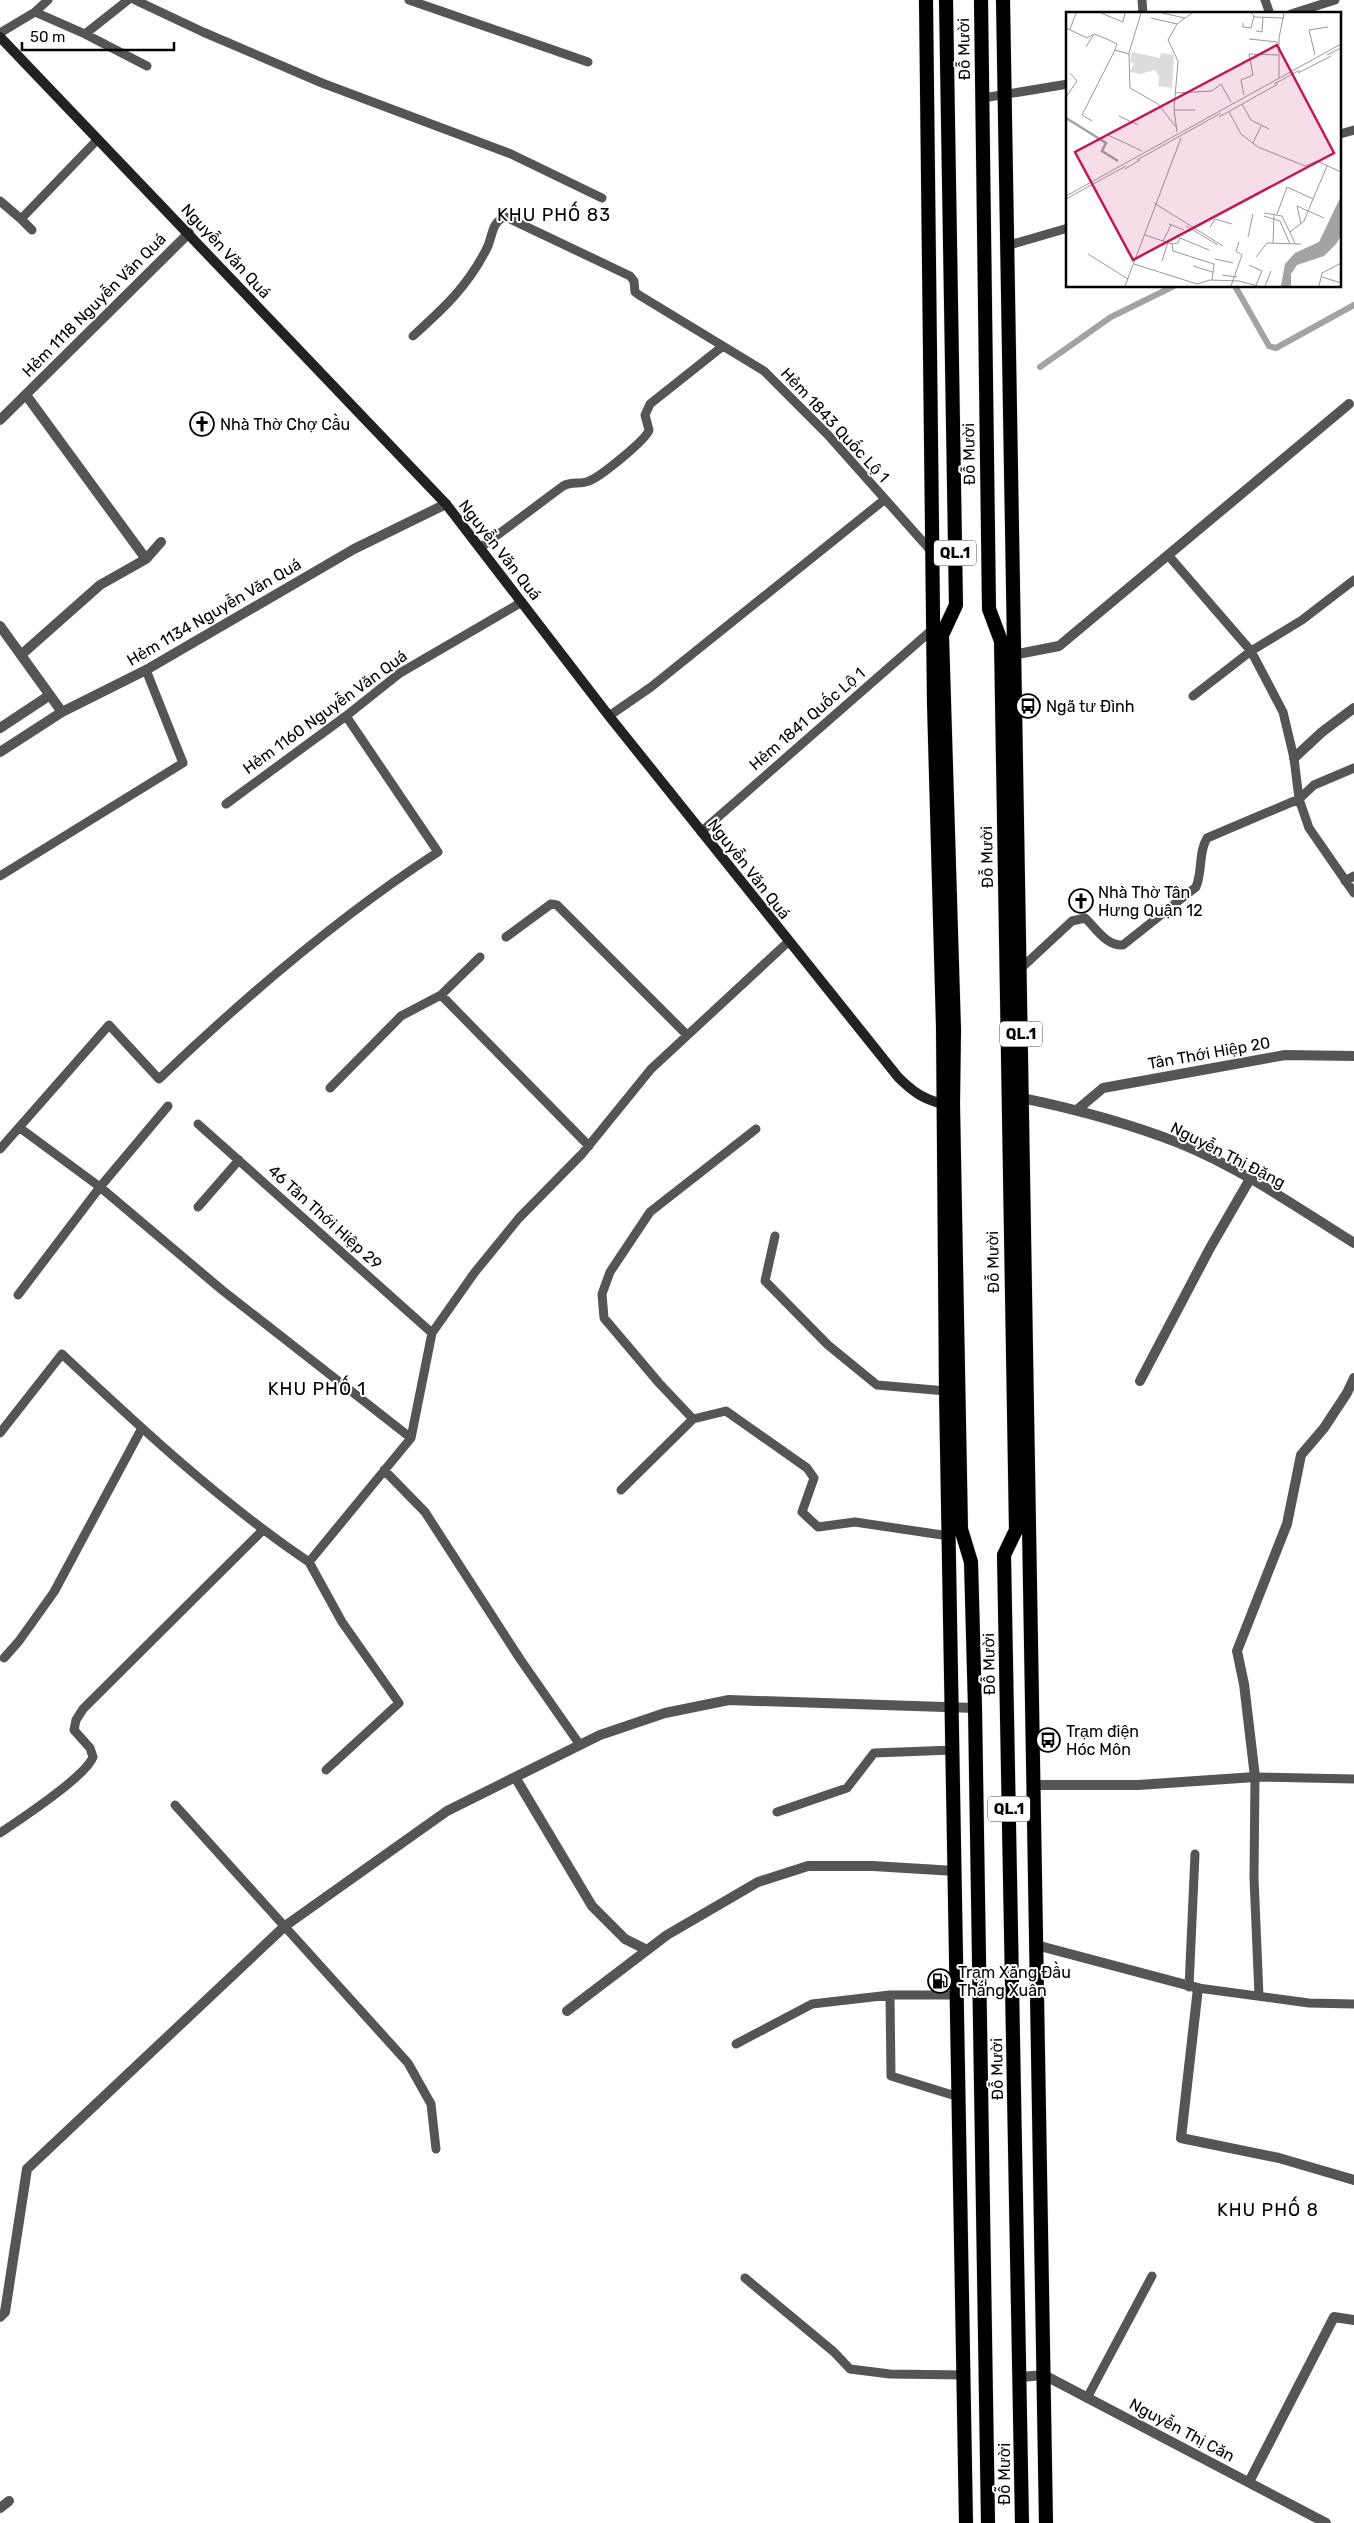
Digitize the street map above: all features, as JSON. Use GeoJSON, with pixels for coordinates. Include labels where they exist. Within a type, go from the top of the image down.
{"type":"FeatureCollection","features":[{"type":"Feature","properties":{"kind":"highway","name":"Đỗ Mười"},"geometry":{"type":"LineString","coordinates":[[926,0],[933,629],[961,1529],[971,1562],[988,2523]]}},
{"type":"Feature","properties":{"kind":"highway","name":"Đỗ Mười"},"geometry":{"type":"LineString","coordinates":[[946,0],[956,605],[942,635],[954,1030],[948,1104],[946,1391],[960,2097],[966,2523]]}},
{"type":"Feature","properties":{"kind":"highway","name":"Đỗ Mười"},"geometry":{"type":"LineString","coordinates":[[981,0],[989,608],[1002,641],[1007,1097],[1016,1530],[1004,1555],[1021,2377],[1022,2523]]}},
{"type":"Feature","properties":{"kind":"highway","name":"Đỗ Mười"},"geometry":{"type":"LineString","coordinates":[[1003,0],[1046,2523]]}},
{"type":"Feature","properties":{"kind":"highway"},"geometry":{"type":"LineString","coordinates":[[1007,1097],[1022,1098]]}},
{"type":"Feature","properties":{"kind":"main road","name":"Nguyễn Văn Quá"},"geometry":{"type":"LineString","coordinates":[[0,37],[446,504],[609,716],[788,942],[913,1092],[925,1100],[948,1104]]}},
{"type":"Feature","properties":{"kind":"street","name":"Hẻm 1118 Nguyễn Văn Quá"},"geometry":{"type":"LineString","coordinates":[[0,420],[189,233]]}},
{"type":"Feature","properties":{"kind":"street"},"geometry":{"type":"LineString","coordinates":[[26,395],[146,559]]}},
{"type":"Feature","properties":{"kind":"street"},"geometry":{"type":"LineString","coordinates":[[1013,655],[1059,646],[1349,404]]}},
{"type":"Feature","properties":{"kind":"street","name":"Hẻm 1134 Nguyễn Văn Quá"},"geometry":{"type":"LineString","coordinates":[[0,752],[62,712],[146,670],[354,549],[446,504]]}},
{"type":"Feature","properties":{"kind":"street"},"geometry":{"type":"LineString","coordinates":[[21,655],[100,585],[146,559],[161,542]]}},
{"type":"Feature","properties":{"kind":"street"},"geometry":{"type":"LineString","coordinates":[[0,626],[62,712]]}},
{"type":"Feature","properties":{"kind":"street"},"geometry":{"type":"LineString","coordinates":[[0,728],[50,695]]}},
{"type":"Feature","properties":{"kind":"street"},"geometry":{"type":"LineString","coordinates":[[1294,758],[1322,732],[1354,708]]}},
{"type":"Feature","properties":{"kind":"street","name":"Tân Thới Hiệp 20"},"geometry":{"type":"LineString","coordinates":[[1078,1109],[1103,1088],[1285,1055],[1354,1056]]}},
{"type":"Feature","properties":{"kind":"street","name":"Nguyễn Thị Đặng"},"geometry":{"type":"LineString","coordinates":[[1022,1098],[1078,1109],[1180,1144],[1250,1179],[1354,1244]]}},
{"type":"Feature","properties":{"kind":"street"},"geometry":{"type":"LineString","coordinates":[[1140,1381],[1250,1179]]}},
{"type":"Feature","properties":{"kind":"street"},"geometry":{"type":"LineString","coordinates":[[1034,1785],[1138,1784],[1255,1777],[1244,1684],[1237,1651],[1287,1524],[1301,1455],[1324,1428],[1347,1393],[1354,1378]]}},
{"type":"Feature","properties":{"kind":"street"},"geometry":{"type":"LineString","coordinates":[[0,2317],[5,2312],[27,2169],[285,1926],[447,1811],[600,1735],[666,1713],[728,1700],[975,1708]]}},
{"type":"Feature","properties":{"kind":"street"},"geometry":{"type":"LineString","coordinates":[[515,1777],[592,1906],[625,1938],[647,1950]]}},
{"type":"Feature","properties":{"kind":"street"},"geometry":{"type":"LineString","coordinates":[[567,2011],[667,1935],[758,1882],[808,1866],[873,1866],[955,1871]]}},
{"type":"Feature","properties":{"kind":"street"},"geometry":{"type":"LineString","coordinates":[[1036,1945],[1133,1969],[1193,1987],[1181,2138],[1279,2158],[1354,2180]]}},
{"type":"Feature","properties":{"kind":"street"},"geometry":{"type":"LineString","coordinates":[[1249,2482],[1334,2317],[1354,2320]]}},
{"type":"Feature","properties":{"kind":"street"},"geometry":{"type":"LineString","coordinates":[[1021,2377],[1044,2375]]}},
{"type":"Feature","properties":{"kind":"street","name":"Nguyễn Thị Căn"},"geometry":{"type":"LineString","coordinates":[[1044,2375],[1326,2523]]}},
{"type":"Feature","properties":{"kind":"street"},"geometry":{"type":"LineString","coordinates":[[0,2508],[8,2500]]}},
{"type":"Feature","properties":{"kind":"lane"},"geometry":{"type":"LineString","coordinates":[[0,33],[35,12],[48,0]]}},
{"type":"Feature","properties":{"kind":"lane"},"geometry":{"type":"LineString","coordinates":[[85,34],[128,0]]}},
{"type":"Feature","properties":{"kind":"lane"},"geometry":{"type":"LineString","coordinates":[[135,0],[203,32],[322,83],[511,154],[602,198]]}},
{"type":"Feature","properties":{"kind":"lane"},"geometry":{"type":"LineString","coordinates":[[410,0],[588,62]]}},
{"type":"Feature","properties":{"kind":"lane"},"geometry":{"type":"LineString","coordinates":[[1265,0],[1269,12]]}},
{"type":"Feature","properties":{"kind":"lane"},"geometry":{"type":"LineString","coordinates":[[1297,12],[1335,0]]}},
{"type":"Feature","properties":{"kind":"lane"},"geometry":{"type":"LineString","coordinates":[[35,12],[85,34],[147,66]]}},
{"type":"Feature","properties":{"kind":"lane"},"geometry":{"type":"LineString","coordinates":[[982,98],[1066,84]]}},
{"type":"Feature","properties":{"kind":"lane"},"geometry":{"type":"LineString","coordinates":[[22,219],[98,139]]}},
{"type":"Feature","properties":{"kind":"lane"},"geometry":{"type":"LineString","coordinates":[[0,201],[32,230]]}},
{"type":"Feature","properties":{"kind":"lane","name":"Hẻm 1843 Quốc Lộ 1"},"geometry":{"type":"LineString","coordinates":[[413,336],[455,298],[488,247],[495,225],[500,219],[506,218],[630,276],[634,281],[635,292],[638,295],[764,371],[828,436],[932,552]]}},
{"type":"Feature","properties":{"kind":"lane"},"geometry":{"type":"LineString","coordinates":[[1006,246],[1066,229]]}},
{"type":"Feature","properties":{"kind":"lane"},"geometry":{"type":"LineString","coordinates":[[480,548],[563,486],[569,483],[591,481],[639,444],[649,430],[645,415],[650,404],[722,346]]}},
{"type":"Feature","properties":{"kind":"lane"},"geometry":{"type":"LineString","coordinates":[[609,716],[651,687],[884,500]]}},
{"type":"Feature","properties":{"kind":"lane"},"geometry":{"type":"LineString","coordinates":[[1168,555],[1251,651],[1283,712],[1294,758],[1299,799],[1314,838],[1354,893]]}},
{"type":"Feature","properties":{"kind":"lane"},"geometry":{"type":"LineString","coordinates":[[1193,696],[1251,651],[1302,620],[1354,580]]}},
{"type":"Feature","properties":{"kind":"lane","name":"Hẻm 1160 Nguyễn Văn Quá"},"geometry":{"type":"LineString","coordinates":[[226,804],[346,716],[400,673],[522,602]]}},
{"type":"Feature","properties":{"kind":"lane","name":"Hẻm 1841 Quốc Lộ 1"},"geometry":{"type":"LineString","coordinates":[[701,832],[933,629]]}},
{"type":"Feature","properties":{"kind":"lane"},"geometry":{"type":"LineString","coordinates":[[0,876],[183,763],[146,670]]}},
{"type":"Feature","properties":{"kind":"lane"},"geometry":{"type":"LineString","coordinates":[[0,1149],[109,1025],[159,1079],[260,986],[385,887],[438,852],[346,716]]}},
{"type":"Feature","properties":{"kind":"lane"},"geometry":{"type":"LineString","coordinates":[[1006,976],[1020,971],[1072,921],[1080,917],[1085,918],[1106,940],[1116,945],[1123,945],[1196,887],[1201,876],[1202,847],[1207,838],[1299,799],[1314,785],[1354,768]]}},
{"type":"Feature","properties":{"kind":"lane"},"geometry":{"type":"LineString","coordinates":[[1345,881],[1354,876]]}},
{"type":"Feature","properties":{"kind":"lane"},"geometry":{"type":"LineString","coordinates":[[506,937],[551,904],[557,905],[687,1035]]}},
{"type":"Feature","properties":{"kind":"lane"},"geometry":{"type":"LineString","coordinates":[[309,1562],[411,1438],[432,1333],[476,1272],[519,1218],[589,1146],[651,1069],[788,942]]}},
{"type":"Feature","properties":{"kind":"lane"},"geometry":{"type":"LineString","coordinates":[[330,1088],[401,1016],[440,996],[480,957]]}},
{"type":"Feature","properties":{"kind":"lane"},"geometry":{"type":"LineString","coordinates":[[440,996],[589,1146]]}},
{"type":"Feature","properties":{"kind":"lane"},"geometry":{"type":"LineString","coordinates":[[18,1294],[100,1187],[168,1106]]}},
{"type":"Feature","properties":{"kind":"lane","name":"46 Tân Thới Hiệp 29"},"geometry":{"type":"LineString","coordinates":[[198,1124],[432,1333]]}},
{"type":"Feature","properties":{"kind":"lane"},"geometry":{"type":"LineString","coordinates":[[20,1128],[100,1187],[222,1290],[411,1438]]}},
{"type":"Feature","properties":{"kind":"lane"},"geometry":{"type":"LineString","coordinates":[[692,1418],[659,1383],[604,1318],[602,1294],[610,1272],[650,1212],[756,1129]]}},
{"type":"Feature","properties":{"kind":"lane"},"geometry":{"type":"LineString","coordinates":[[198,1207],[239,1160]]}},
{"type":"Feature","properties":{"kind":"lane"},"geometry":{"type":"LineString","coordinates":[[774,1236],[765,1281],[828,1345],[877,1385],[946,1391]]}},
{"type":"Feature","properties":{"kind":"lane"},"geometry":{"type":"LineString","coordinates":[[0,1433],[62,1354],[142,1428],[262,1530],[309,1562],[342,1622],[399,1703],[326,1770]]}},
{"type":"Feature","properties":{"kind":"lane"},"geometry":{"type":"LineString","coordinates":[[621,1490],[692,1418],[726,1411],[807,1468],[814,1478],[802,1512],[818,1527],[855,1522],[949,1536]]}},
{"type":"Feature","properties":{"kind":"lane"},"geometry":{"type":"LineString","coordinates":[[4,1658],[20,1641],[54,1592],[142,1428]]}},
{"type":"Feature","properties":{"kind":"lane"},"geometry":{"type":"LineString","coordinates":[[384,1470],[425,1512],[520,1659],[580,1745]]}},
{"type":"Feature","properties":{"kind":"lane"},"geometry":{"type":"LineString","coordinates":[[0,1833],[76,1777],[91,1763],[94,1756],[90,1748],[74,1730],[76,1720],[83,1709],[262,1530]]}},
{"type":"Feature","properties":{"kind":"lane"},"geometry":{"type":"LineString","coordinates":[[778,1812],[847,1788],[874,1753],[953,1750]]}},
{"type":"Feature","properties":{"kind":"lane"},"geometry":{"type":"LineString","coordinates":[[1259,1996],[1254,1878],[1255,1777],[1354,1779]]}},
{"type":"Feature","properties":{"kind":"lane"},"geometry":{"type":"LineString","coordinates":[[175,1805],[408,2063],[431,2104],[436,2149]]}},
{"type":"Feature","properties":{"kind":"lane"},"geometry":{"type":"LineString","coordinates":[[1196,1854],[1193,1987],[1309,2003],[1354,2004]]}},
{"type":"Feature","properties":{"kind":"lane"},"geometry":{"type":"LineString","coordinates":[[736,2044],[812,2004],[890,1995],[958,1995]]}},
{"type":"Feature","properties":{"kind":"lane"},"geometry":{"type":"LineString","coordinates":[[890,1995],[891,2076],[960,2097]]}},
{"type":"Feature","properties":{"kind":"lane"},"geometry":{"type":"LineString","coordinates":[[1087,2398],[1152,2276]]}},
{"type":"Feature","properties":{"kind":"lane"},"geometry":{"type":"LineString","coordinates":[[746,2278],[801,2323],[850,2369],[890,2374],[964,2375]]}},
{"type":"Feature","properties":{"kind":"waterway"},"geometry":{"type":"LineString","coordinates":[[1040,367],[1111,317],[1170,288]]}},
{"type":"Feature","properties":{"kind":"waterway"},"geometry":{"type":"LineString","coordinates":[[1236,288],[1269,346],[1276,348],[1354,305]]}},
{"type":"Feature","properties":{"kind":"place","name":"Nhà Thờ Chợ Cầu"},"geometry":{"type":"Point","coordinates":[202,424]}},
{"type":"Feature","properties":{"kind":"place","name":"Ngã tư Đình"},"geometry":{"type":"Point","coordinates":[1028,706]}},
{"type":"Feature","properties":{"kind":"place","name":"Nhà Thờ Tân Hưng Quận 12"},"geometry":{"type":"Point","coordinates":[1081,901]}},
{"type":"Feature","properties":{"kind":"place","name":"Trạm điện Hóc Môn"},"geometry":{"type":"Point","coordinates":[1048,1740]}},
{"type":"Feature","properties":{"kind":"place","name":"Trạm Xăng Đầu Thắng Xuân"},"geometry":{"type":"Point","coordinates":[940,1981]}},
{"type":"Feature","properties":{"kind":"district","name":"KHU PHỐ 83"},"geometry":{"type":"Point","coordinates":[554,215]}},
{"type":"Feature","properties":{"kind":"district","name":"KHU PHỐ 1"},"geometry":{"type":"Point","coordinates":[317,1389]}},
{"type":"Feature","properties":{"kind":"district","name":"KHU PHỐ 8"},"geometry":{"type":"Point","coordinates":[1268,2210]}}]}
